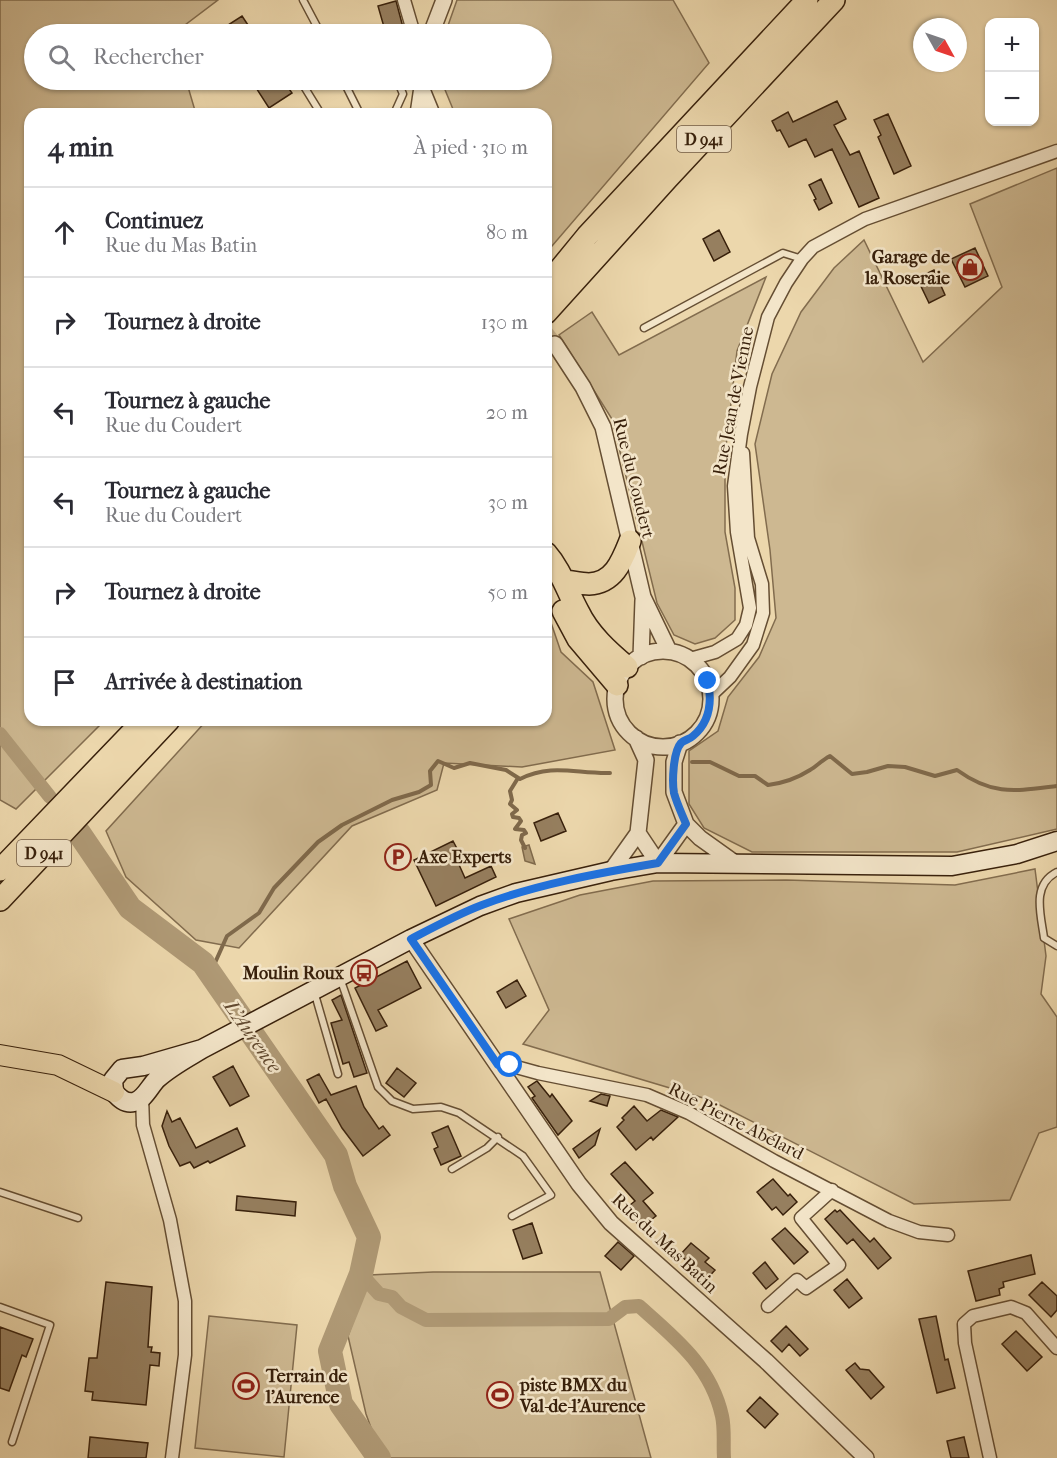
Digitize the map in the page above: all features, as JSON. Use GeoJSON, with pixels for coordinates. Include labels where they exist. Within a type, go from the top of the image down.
{"type":"FeatureCollection","features":[{"type":"Feature","properties":{"kind":"highway","name":"D 941"},"geometry":{"type":"LineString","coordinates":[[552,279],[603,219],[807,0]]}},
{"type":"Feature","properties":{"kind":"highway","name":"D 941"},"geometry":{"type":"LineString","coordinates":[[552,306],[834,0]]}},
{"type":"Feature","properties":{"kind":"highway"},"geometry":{"type":"LineString","coordinates":[[552,328],[553,321],[575,279]]}},
{"type":"Feature","properties":{"kind":"highway"},"geometry":{"type":"LineString","coordinates":[[556,578],[590,584],[609,578],[621,563],[630,541]]}},
{"type":"Feature","properties":{"kind":"highway"},"geometry":{"type":"LineString","coordinates":[[556,578],[592,633],[606,650],[628,670]]}},
{"type":"Feature","properties":{"kind":"highway","name":"D 941"},"geometry":{"type":"LineString","coordinates":[[0,870],[138,726]]}},
{"type":"Feature","properties":{"kind":"highway","name":"D 941"},"geometry":{"type":"LineString","coordinates":[[0,900],[163,726]]}},
{"type":"Feature","properties":{"kind":"main road"},"geometry":{"type":"LineString","coordinates":[[132,1095],[166,1071],[236,1031],[411,939],[480,906],[516,893],[611,871],[658,863],[952,866],[1017,854],[1057,841]]}},
{"type":"Feature","properties":{"kind":"main road"},"geometry":{"type":"LineString","coordinates":[[132,1095],[113,1080],[122,1069],[135,1068],[202,1049]]}},
{"type":"Feature","properties":{"kind":"main road"},"geometry":{"type":"LineString","coordinates":[[0,1055],[58,1065],[132,1095]]}},
{"type":"Feature","properties":{"kind":"main road"},"geometry":{"type":"LineString","coordinates":[[132,1095],[147,1079],[143,1072],[135,1068]]}},
{"type":"Feature","properties":{"kind":"street"},"geometry":{"type":"LineString","coordinates":[[404,0],[411,24]]}},
{"type":"Feature","properties":{"kind":"street"},"geometry":{"type":"LineString","coordinates":[[435,24],[444,0]]}},
{"type":"Feature","properties":{"kind":"street"},"geometry":{"type":"LineString","coordinates":[[419,108],[422,90]]}},
{"type":"Feature","properties":{"kind":"street"},"geometry":{"type":"LineString","coordinates":[[424,90],[430,108]]}},
{"type":"Feature","properties":{"kind":"street","name":"Rue Jean de Vienne"},"geometry":{"type":"LineString","coordinates":[[690,659],[715,652],[738,639],[746,625],[750,608],[737,532],[734,486],[741,434],[768,317],[801,260],[813,247],[866,219],[1057,151]]}},
{"type":"Feature","properties":{"kind":"street","name":"Rue du Coudert"},"geometry":{"type":"LineString","coordinates":[[552,338],[583,387],[603,427],[644,597],[669,651]]}},
{"type":"Feature","properties":{"kind":"street"},"geometry":{"type":"LineString","coordinates":[[711,695],[730,677],[753,645],[763,613],[762,584],[748,538],[741,434]]}},
{"type":"Feature","properties":{"kind":"street","name":"Rue du Coudert"},"geometry":{"type":"LineString","coordinates":[[628,670],[644,597]]}},
{"type":"Feature","properties":{"kind":"street"},"geometry":{"type":"LineString","coordinates":[[669,651],[690,659],[708,681],[711,695],[710,710],[704,724],[693,736],[680,744],[665,747],[650,745],[636,738],[625,728],[618,715],[615,700],[628,670],[654,652],[669,651]]}},
{"type":"Feature","properties":{"kind":"street"},"geometry":{"type":"LineString","coordinates":[[611,871],[638,833],[646,760],[636,738]]}},
{"type":"Feature","properties":{"kind":"street"},"geometry":{"type":"LineString","coordinates":[[680,744],[674,762],[674,792],[686,824],[700,838],[735,863]]}},
{"type":"Feature","properties":{"kind":"street"},"geometry":{"type":"LineString","coordinates":[[638,833],[658,863],[686,824]]}},
{"type":"Feature","properties":{"kind":"street","name":"Rue du Mas Batin"},"geometry":{"type":"LineString","coordinates":[[411,939],[579,1184],[611,1223],[766,1361],[866,1458]]}},
{"type":"Feature","properties":{"kind":"street","name":"Rue Pierre Abélard"},"geometry":{"type":"LineString","coordinates":[[498,1065],[510,1065],[538,1073],[647,1095],[689,1113],[774,1161],[889,1221],[919,1232],[948,1235]]}},
{"type":"Feature","properties":{"kind":"street"},"geometry":{"type":"LineString","coordinates":[[132,1095],[170,1220],[185,1302],[185,1354],[172,1458]]}},
{"type":"Feature","properties":{"kind":"street"},"geometry":{"type":"LineString","coordinates":[[768,1306],[797,1280],[806,1288],[839,1265],[801,1218],[832,1190]]}},
{"type":"Feature","properties":{"kind":"street"},"geometry":{"type":"LineString","coordinates":[[990,1458],[965,1343],[964,1324],[973,1316],[1011,1307],[1026,1314],[1057,1348]]}},
{"type":"Feature","properties":{"kind":"lane"},"geometry":{"type":"LineString","coordinates":[[303,0],[316,24]]}},
{"type":"Feature","properties":{"kind":"lane"},"geometry":{"type":"LineString","coordinates":[[306,90],[317,108]]}},
{"type":"Feature","properties":{"kind":"lane"},"geometry":{"type":"LineString","coordinates":[[348,90],[357,108]]}},
{"type":"Feature","properties":{"kind":"lane"},"geometry":{"type":"LineString","coordinates":[[397,108],[403,93],[402,90]]}},
{"type":"Feature","properties":{"kind":"lane"},"geometry":{"type":"LineString","coordinates":[[644,328],[783,253],[801,260]]}},
{"type":"Feature","properties":{"kind":"lane"},"geometry":{"type":"LineString","coordinates":[[1057,872],[1042,886],[1038,896],[1044,938],[1057,946]]}},
{"type":"Feature","properties":{"kind":"lane"},"geometry":{"type":"LineString","coordinates":[[340,978],[378,1087],[392,1101],[413,1109],[441,1107],[459,1113],[498,1137],[523,1156],[551,1195],[512,1216]]}},
{"type":"Feature","properties":{"kind":"lane"},"geometry":{"type":"LineString","coordinates":[[313,991],[338,1074]]}},
{"type":"Feature","properties":{"kind":"lane"},"geometry":{"type":"LineString","coordinates":[[452,1170],[487,1148],[498,1137]]}},
{"type":"Feature","properties":{"kind":"lane"},"geometry":{"type":"LineString","coordinates":[[0,1192],[78,1218]]}},
{"type":"Feature","properties":{"kind":"lane"},"geometry":{"type":"LineString","coordinates":[[0,1307],[50,1325],[12,1442]]}},
{"type":"Feature","properties":{"kind":"shaded area"},"geometry":{"type":"Polygon","coordinates":[[[0,0],[218,0],[186,24],[24,24],[24,90],[189,90],[194,108],[24,108],[24,726],[99,726],[16,809],[0,800],[0,0]]]}},
{"type":"Feature","properties":{"kind":"shaded area"},"geometry":{"type":"Polygon","coordinates":[[[457,0],[673,0],[709,63],[552,246],[552,108],[453,108],[445,90],[552,90],[552,24],[449,24],[457,0]]]}},
{"type":"Feature","properties":{"kind":"shaded area"},"geometry":{"type":"Polygon","coordinates":[[[1057,168],[1057,829],[957,852],[752,852],[704,828],[689,804],[689,751],[718,731],[728,697],[759,657],[776,618],[770,550],[755,444],[772,374],[801,312],[834,268],[864,240],[923,362],[1002,287],[970,204],[1057,168]]]}},
{"type":"Feature","properties":{"kind":"shaded area"},"geometry":{"type":"Polygon","coordinates":[[[766,277],[737,351],[725,455],[725,532],[735,588],[735,620],[715,638],[695,644],[674,635],[657,603],[612,419],[559,335],[592,312],[619,355],[766,277]]]}},
{"type":"Feature","properties":{"kind":"shaded area"},"geometry":{"type":"Polygon","coordinates":[[[552,626],[561,652],[593,682],[615,750],[522,767],[444,763],[437,790],[352,826],[239,948],[196,940],[126,877],[106,831],[202,726],[552,726],[552,626]]]}},
{"type":"Feature","properties":{"kind":"shaded area"},"geometry":{"type":"Polygon","coordinates":[[[529,845],[535,864],[525,861],[522,847],[529,845]]]}},
{"type":"Feature","properties":{"kind":"shaded area"},"geometry":{"type":"Polygon","coordinates":[[[1035,869],[1046,956],[1041,994],[1057,1017],[1057,1127],[1039,1133],[1010,1200],[914,1204],[710,1100],[523,1044],[549,1010],[509,919],[580,895],[653,881],[786,880],[955,885],[1035,869]]]}},
{"type":"Feature","properties":{"kind":"shaded area"},"geometry":{"type":"Polygon","coordinates":[[[433,1272],[600,1272],[651,1458],[382,1458],[366,1414],[348,1336],[369,1275],[433,1272]]]}},
{"type":"Feature","properties":{"kind":"shaded area","name":"Terrain de l'Aurence"},"geometry":{"type":"Polygon","coordinates":[[[209,1316],[297,1325],[284,1457],[195,1448],[209,1316]]]}},
{"type":"Feature","properties":{"kind":"building"},"geometry":{"type":"Polygon","coordinates":[[[396,1],[402,24],[383,24],[378,6],[396,1]]]}},
{"type":"Feature","properties":{"kind":"building"},"geometry":{"type":"Polygon","coordinates":[[[242,16],[247,24],[230,24],[242,16]]]}},
{"type":"Feature","properties":{"kind":"building"},"geometry":{"type":"Polygon","coordinates":[[[257,90],[290,90],[292,93],[269,108],[257,90]]]}},
{"type":"Feature","properties":{"kind":"building"},"geometry":{"type":"Polygon","coordinates":[[[837,101],[846,119],[834,125],[850,155],[859,151],[879,198],[859,207],[832,149],[815,157],[806,139],[789,147],[772,121],[788,112],[793,122],[837,101]]]}},
{"type":"Feature","properties":{"kind":"building"},"geometry":{"type":"Polygon","coordinates":[[[888,114],[911,166],[894,174],[878,137],[881,135],[874,120],[888,114]]]}},
{"type":"Feature","properties":{"kind":"building"},"geometry":{"type":"Polygon","coordinates":[[[821,179],[832,203],[819,210],[809,185],[821,179]]]}},
{"type":"Feature","properties":{"kind":"building"},"geometry":{"type":"Polygon","coordinates":[[[719,230],[730,252],[714,261],[703,239],[719,230]]]}},
{"type":"Feature","properties":{"kind":"building","name":"Garage de la Roseraie"},"geometry":{"type":"Polygon","coordinates":[[[975,248],[988,276],[965,287],[951,259],[975,248]]]}},
{"type":"Feature","properties":{"kind":"building"},"geometry":{"type":"Polygon","coordinates":[[[934,270],[945,295],[929,303],[917,278],[934,270]]]}},
{"type":"Feature","properties":{"kind":"building"},"geometry":{"type":"Polygon","coordinates":[[[558,813],[566,831],[541,841],[534,823],[558,813]]]}},
{"type":"Feature","properties":{"kind":"building"},"geometry":{"type":"Polygon","coordinates":[[[453,841],[461,856],[456,858],[465,878],[491,866],[496,877],[436,906],[414,860],[453,841]]]}},
{"type":"Feature","properties":{"kind":"building"},"geometry":{"type":"Polygon","coordinates":[[[407,961],[421,988],[378,1010],[387,1026],[376,1031],[355,988],[407,961]]]}},
{"type":"Feature","properties":{"kind":"building"},"geometry":{"type":"Polygon","coordinates":[[[517,980],[526,996],[506,1008],[497,992],[517,980]]]}},
{"type":"Feature","properties":{"kind":"building"},"geometry":{"type":"Polygon","coordinates":[[[341,995],[367,1073],[354,1077],[349,1062],[343,1064],[331,1023],[342,1020],[332,1000],[341,995]]]}},
{"type":"Feature","properties":{"kind":"building"},"geometry":{"type":"Polygon","coordinates":[[[233,1066],[249,1096],[230,1106],[213,1077],[233,1066]]]}},
{"type":"Feature","properties":{"kind":"building"},"geometry":{"type":"Polygon","coordinates":[[[397,1068],[416,1083],[404,1097],[386,1083],[397,1068]]]}},
{"type":"Feature","properties":{"kind":"building"},"geometry":{"type":"Polygon","coordinates":[[[319,1074],[331,1095],[356,1086],[364,1107],[379,1129],[383,1126],[390,1135],[363,1156],[342,1128],[326,1099],[319,1103],[307,1080],[319,1074]]]}},
{"type":"Feature","properties":{"kind":"building"},"geometry":{"type":"Polygon","coordinates":[[[537,1081],[550,1097],[552,1094],[572,1121],[558,1135],[532,1098],[535,1096],[528,1087],[537,1081]]]}},
{"type":"Feature","properties":{"kind":"building"},"geometry":{"type":"Polygon","coordinates":[[[601,1094],[610,1096],[607,1106],[590,1101],[601,1094]]]}},
{"type":"Feature","properties":{"kind":"building"},"geometry":{"type":"Polygon","coordinates":[[[634,1106],[647,1121],[661,1110],[678,1117],[653,1140],[651,1137],[636,1150],[617,1127],[634,1106]]]}},
{"type":"Feature","properties":{"kind":"building"},"geometry":{"type":"Polygon","coordinates":[[[167,1111],[172,1122],[180,1118],[196,1148],[237,1128],[245,1146],[194,1168],[190,1162],[180,1166],[169,1146],[162,1126],[167,1111]]]}},
{"type":"Feature","properties":{"kind":"building"},"geometry":{"type":"Polygon","coordinates":[[[448,1126],[461,1156],[441,1165],[434,1149],[438,1147],[432,1133],[448,1126]]]}},
{"type":"Feature","properties":{"kind":"building"},"geometry":{"type":"Polygon","coordinates":[[[600,1129],[595,1145],[579,1158],[573,1149],[600,1129]]]}},
{"type":"Feature","properties":{"kind":"building"},"geometry":{"type":"Polygon","coordinates":[[[625,1162],[653,1193],[643,1201],[656,1216],[641,1228],[625,1209],[635,1201],[611,1174],[625,1162]]]}},
{"type":"Feature","properties":{"kind":"building"},"geometry":{"type":"Polygon","coordinates":[[[773,1179],[788,1196],[790,1194],[797,1202],[783,1215],[776,1207],[772,1210],[757,1192],[773,1179]]]}},
{"type":"Feature","properties":{"kind":"building"},"geometry":{"type":"Polygon","coordinates":[[[237,1196],[296,1202],[295,1216],[236,1210],[237,1196]]]}},
{"type":"Feature","properties":{"kind":"building"},"geometry":{"type":"Polygon","coordinates":[[[835,1210],[837,1212],[840,1210],[870,1242],[874,1238],[891,1258],[878,1269],[853,1239],[847,1244],[825,1219],[835,1210]]]}},
{"type":"Feature","properties":{"kind":"building"},"geometry":{"type":"Polygon","coordinates":[[[532,1223],[542,1253],[523,1259],[513,1230],[532,1223]]]}},
{"type":"Feature","properties":{"kind":"building"},"geometry":{"type":"Polygon","coordinates":[[[785,1228],[808,1252],[794,1264],[772,1239],[785,1228]]]}},
{"type":"Feature","properties":{"kind":"building"},"geometry":{"type":"Polygon","coordinates":[[[618,1242],[634,1256],[621,1270],[605,1256],[618,1242]]]}},
{"type":"Feature","properties":{"kind":"building"},"geometry":{"type":"Polygon","coordinates":[[[691,1243],[709,1258],[705,1262],[715,1270],[707,1279],[680,1255],[691,1243]]]}},
{"type":"Feature","properties":{"kind":"building"},"geometry":{"type":"Polygon","coordinates":[[[1031,1255],[1035,1274],[1003,1282],[1004,1287],[999,1289],[1000,1295],[976,1301],[968,1271],[1031,1255]]]}},
{"type":"Feature","properties":{"kind":"building"},"geometry":{"type":"Polygon","coordinates":[[[765,1262],[778,1279],[766,1289],[753,1273],[765,1262]]]}},
{"type":"Feature","properties":{"kind":"building"},"geometry":{"type":"Polygon","coordinates":[[[847,1279],[862,1298],[849,1308],[834,1290],[847,1279]]]}},
{"type":"Feature","properties":{"kind":"building"},"geometry":{"type":"Polygon","coordinates":[[[106,1282],[152,1287],[148,1347],[152,1347],[151,1352],[160,1353],[159,1366],[150,1365],[146,1405],[92,1400],[93,1392],[85,1391],[89,1358],[97,1358],[106,1282]]]}},
{"type":"Feature","properties":{"kind":"building"},"geometry":{"type":"Polygon","coordinates":[[[1042,1282],[1057,1296],[1057,1310],[1051,1317],[1029,1295],[1042,1282]]]}},
{"type":"Feature","properties":{"kind":"building"},"geometry":{"type":"Polygon","coordinates":[[[936,1316],[945,1360],[948,1359],[955,1388],[937,1393],[919,1319],[936,1316]]]}},
{"type":"Feature","properties":{"kind":"building"},"geometry":{"type":"Polygon","coordinates":[[[786,1326],[808,1349],[800,1356],[789,1344],[782,1352],[771,1341],[786,1326]]]}},
{"type":"Feature","properties":{"kind":"building"},"geometry":{"type":"Polygon","coordinates":[[[0,1327],[33,1339],[26,1357],[22,1355],[9,1391],[0,1388],[0,1327]]]}},
{"type":"Feature","properties":{"kind":"building"},"geometry":{"type":"Polygon","coordinates":[[[1016,1331],[1042,1357],[1027,1371],[1002,1344],[1016,1331]]]}},
{"type":"Feature","properties":{"kind":"building"},"geometry":{"type":"Polygon","coordinates":[[[855,1363],[860,1369],[869,1370],[884,1387],[871,1399],[846,1370],[855,1363]]]}},
{"type":"Feature","properties":{"kind":"building"},"geometry":{"type":"Polygon","coordinates":[[[760,1397],[778,1414],[765,1428],[747,1411],[760,1397]]]}},
{"type":"Feature","properties":{"kind":"building"},"geometry":{"type":"Polygon","coordinates":[[[90,1437],[148,1443],[146,1458],[88,1458],[90,1437]]]}},
{"type":"Feature","properties":{"kind":"building"},"geometry":{"type":"Polygon","coordinates":[[[964,1437],[969,1458],[951,1458],[947,1441],[964,1437]]]}},
{"type":"Feature","properties":{"kind":"waterway","name":"L'Aurence"},"geometry":{"type":"LineString","coordinates":[[0,734],[50,797]]}},
{"type":"Feature","properties":{"kind":"waterway"},"geometry":{"type":"LineString","coordinates":[[692,762],[710,762],[739,776],[755,776],[768,785],[800,776],[830,756],[852,774],[888,766],[905,767],[935,776],[957,770],[982,784],[1005,790],[1057,786]]}},
{"type":"Feature","properties":{"kind":"waterway"},"geometry":{"type":"LineString","coordinates":[[210,974],[227,936],[259,913],[274,888],[318,842],[342,825],[392,800],[419,792],[431,785],[430,771],[438,761],[454,768],[470,763],[506,770],[520,779],[543,771],[554,770],[610,773]]}},
{"type":"Feature","properties":{"kind":"waterway"},"geometry":{"type":"LineString","coordinates":[[518,778],[510,791],[512,800],[510,804],[517,810],[512,814],[513,817],[521,821],[515,829],[524,830],[526,833],[522,835],[521,840],[525,848]]}},
{"type":"Feature","properties":{"kind":"waterway","name":"L'Aurence"},"geometry":{"type":"LineString","coordinates":[[79,833],[130,908],[203,963],[336,1155],[345,1186],[369,1237],[361,1274],[330,1351],[341,1404],[379,1458]]}},
{"type":"Feature","properties":{"kind":"waterway","name":"L'Aurence"},"geometry":{"type":"LineString","coordinates":[[361,1274],[379,1294],[392,1297],[401,1307],[426,1320],[609,1319],[625,1307],[639,1306],[690,1354],[709,1382],[722,1416],[724,1458]]}},
{"type":"Feature","properties":{"kind":"tunnel"},"geometry":{"type":"LineString","coordinates":[[552,340],[555,344]]}},
{"type":"Feature","properties":{"kind":"place","name":"Garage de la Roseraie"},"geometry":{"type":"Point","coordinates":[970,267]}},
{"type":"Feature","properties":{"kind":"place","name":"Axe Experts"},"geometry":{"type":"Point","coordinates":[398,857]}},
{"type":"Feature","properties":{"kind":"place","name":"Moulin Roux"},"geometry":{"type":"Point","coordinates":[364,973]}},
{"type":"Feature","properties":{"kind":"place","name":"Terrain de l'Aurence"},"geometry":{"type":"Point","coordinates":[246,1386]}},
{"type":"Feature","properties":{"kind":"place","name":"piste BMX du Val-de-l'Aurence"},"geometry":{"type":"Point","coordinates":[500,1395]}},
{"type":"Feature","properties":{"kind":"route"},"geometry":{"type":"LineString","coordinates":[[510,1065],[498,1065],[411,939],[480,906],[516,893],[611,871],[658,863],[686,824],[674,792],[674,762],[680,744],[693,736],[704,724],[710,710],[711,695],[708,681]]}}]}
